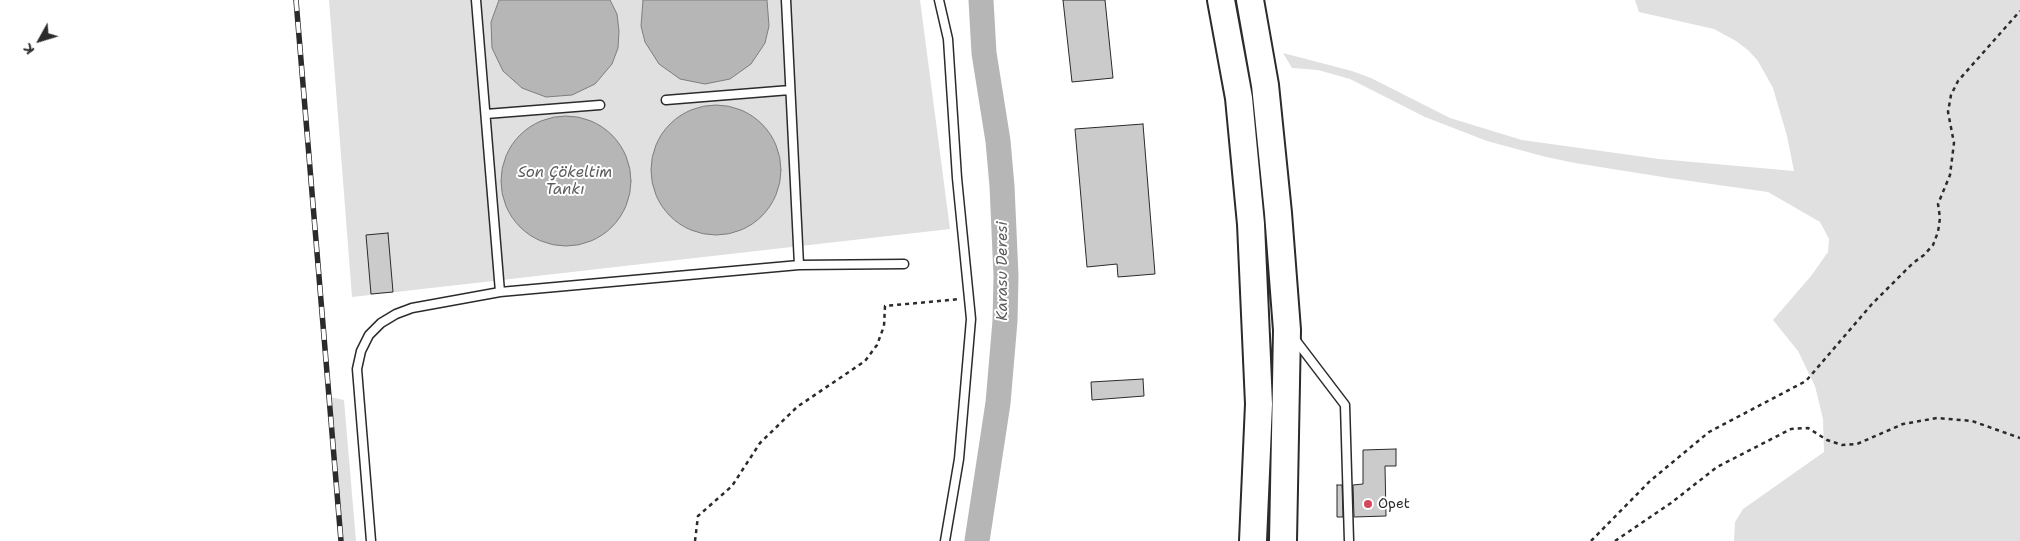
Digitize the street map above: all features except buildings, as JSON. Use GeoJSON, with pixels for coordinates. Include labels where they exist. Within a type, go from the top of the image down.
{"type":"FeatureCollection","features":[{"type":"Feature","properties":{"kind":"highway"},"geometry":{"type":"LineString","coordinates":[[1221,0],[1238,98],[1251,224],[1259,404],[1253,541]]}},
{"type":"Feature","properties":{"kind":"highway"},"geometry":{"type":"LineString","coordinates":[[1250,0],[1266,95],[1287,330],[1282,541]]}},
{"type":"Feature","properties":{"kind":"lane"},"geometry":{"type":"LineString","coordinates":[[476,0],[500,292]]}},
{"type":"Feature","properties":{"kind":"lane"},"geometry":{"type":"LineString","coordinates":[[786,0],[798,266]]}},
{"type":"Feature","properties":{"kind":"lane"},"geometry":{"type":"LineString","coordinates":[[939,0],[948,39],[957,178],[971,319],[959,459],[945,541]]}},
{"type":"Feature","properties":{"kind":"lane"},"geometry":{"type":"LineString","coordinates":[[666,100],[790,90]]}},
{"type":"Feature","properties":{"kind":"lane"},"geometry":{"type":"LineString","coordinates":[[486,114],[600,105]]}},
{"type":"Feature","properties":{"kind":"lane"},"geometry":{"type":"LineString","coordinates":[[371,541],[357,369],[361,351],[369,336],[381,323],[396,314],[412,308],[500,292],[798,266],[904,264]]}},
{"type":"Feature","properties":{"kind":"lane"},"geometry":{"type":"LineString","coordinates":[[1287,330],[1345,404],[1349,541]]}},
{"type":"Feature","properties":{"kind":"path"},"geometry":{"type":"LineString","coordinates":[[1591,541],[1650,481],[1709,432],[1806,382],[1872,304],[1933,245],[1938,232],[1940,218],[1938,204],[1950,175],[1954,143],[1948,112],[1951,95],[1958,81],[2020,11]]}},
{"type":"Feature","properties":{"kind":"path"},"geometry":{"type":"LineString","coordinates":[[695,541],[698,516],[732,486],[760,442],[797,407],[865,361],[877,345],[884,326],[885,306],[969,298]]}},
{"type":"Feature","properties":{"kind":"path"},"geometry":{"type":"LineString","coordinates":[[1615,541],[1671,503],[1717,468],[1791,429],[1808,428],[1828,440],[1842,444],[1857,444],[1903,424],[1937,418],[1972,421],[2020,438]]}},
{"type":"Feature","properties":{"kind":"shaded area"},"geometry":{"type":"Polygon","coordinates":[[[329,0],[920,0],[950,229],[352,297],[329,0]]]}},
{"type":"Feature","properties":{"kind":"shaded area"},"geometry":{"type":"Polygon","coordinates":[[[1635,0],[2020,0],[2020,541],[1734,541],[1735,522],[1743,509],[1824,452],[1823,419],[1815,386],[1798,351],[1773,320],[1811,276],[1828,252],[1829,239],[1820,222],[1768,192],[1575,163],[1487,141],[1425,117],[1350,79],[1318,70],[1292,68],[1283,53],[1352,71],[1371,78],[1450,118],[1522,140],[1659,159],[1794,171],[1787,136],[1773,88],[1758,61],[1748,50],[1714,29],[1639,12],[1635,0]]]}},
{"type":"Feature","properties":{"kind":"shaded area"},"geometry":{"type":"Polygon","coordinates":[[[330,397],[344,400],[356,541],[343,541],[330,397]]]}},
{"type":"Feature","properties":{"kind":"water"},"geometry":{"type":"Polygon","coordinates":[[[499,0],[610,0],[617,14],[619,31],[618,48],[612,64],[595,84],[572,95],[546,97],[522,88],[503,71],[492,48],[491,22],[499,0]]]}},
{"type":"Feature","properties":{"kind":"water"},"geometry":{"type":"Polygon","coordinates":[[[643,0],[767,0],[769,26],[765,43],[751,64],[730,79],[705,84],[680,79],[659,64],[645,42],[641,26],[643,0]]]}},
{"type":"Feature","properties":{"kind":"water","name":"Son Çökeltim Tankı"},"geometry":{"type":"Polygon","coordinates":[[[716,105],[741,110],[762,124],[776,145],[781,170],[776,195],[762,216],[741,230],[716,235],[691,230],[670,216],[656,195],[651,170],[656,145],[670,124],[691,110],[716,105]]]}},
{"type":"Feature","properties":{"kind":"water","name":"Son Çökeltim Tankı"},"geometry":{"type":"Polygon","coordinates":[[[566,116],[591,121],[612,135],[626,156],[631,181],[626,206],[612,227],[591,241],[566,246],[541,241],[520,227],[506,206],[501,181],[506,156],[520,135],[541,121],[566,116]]]}},
{"type":"Feature","properties":{"kind":"waterway","name":"Karasu Deresi"},"geometry":{"type":"LineString","coordinates":[[977,541],[998,403],[1005,321],[1006,276],[998,141],[984,53],[981,0]]}},
{"type":"Feature","properties":{"kind":"railway"},"geometry":{"type":"LineString","coordinates":[[296,0],[341,541]]}},
{"type":"Feature","properties":{"kind":"place","name":"Opet"},"geometry":{"type":"Point","coordinates":[1368,504]}}]}
